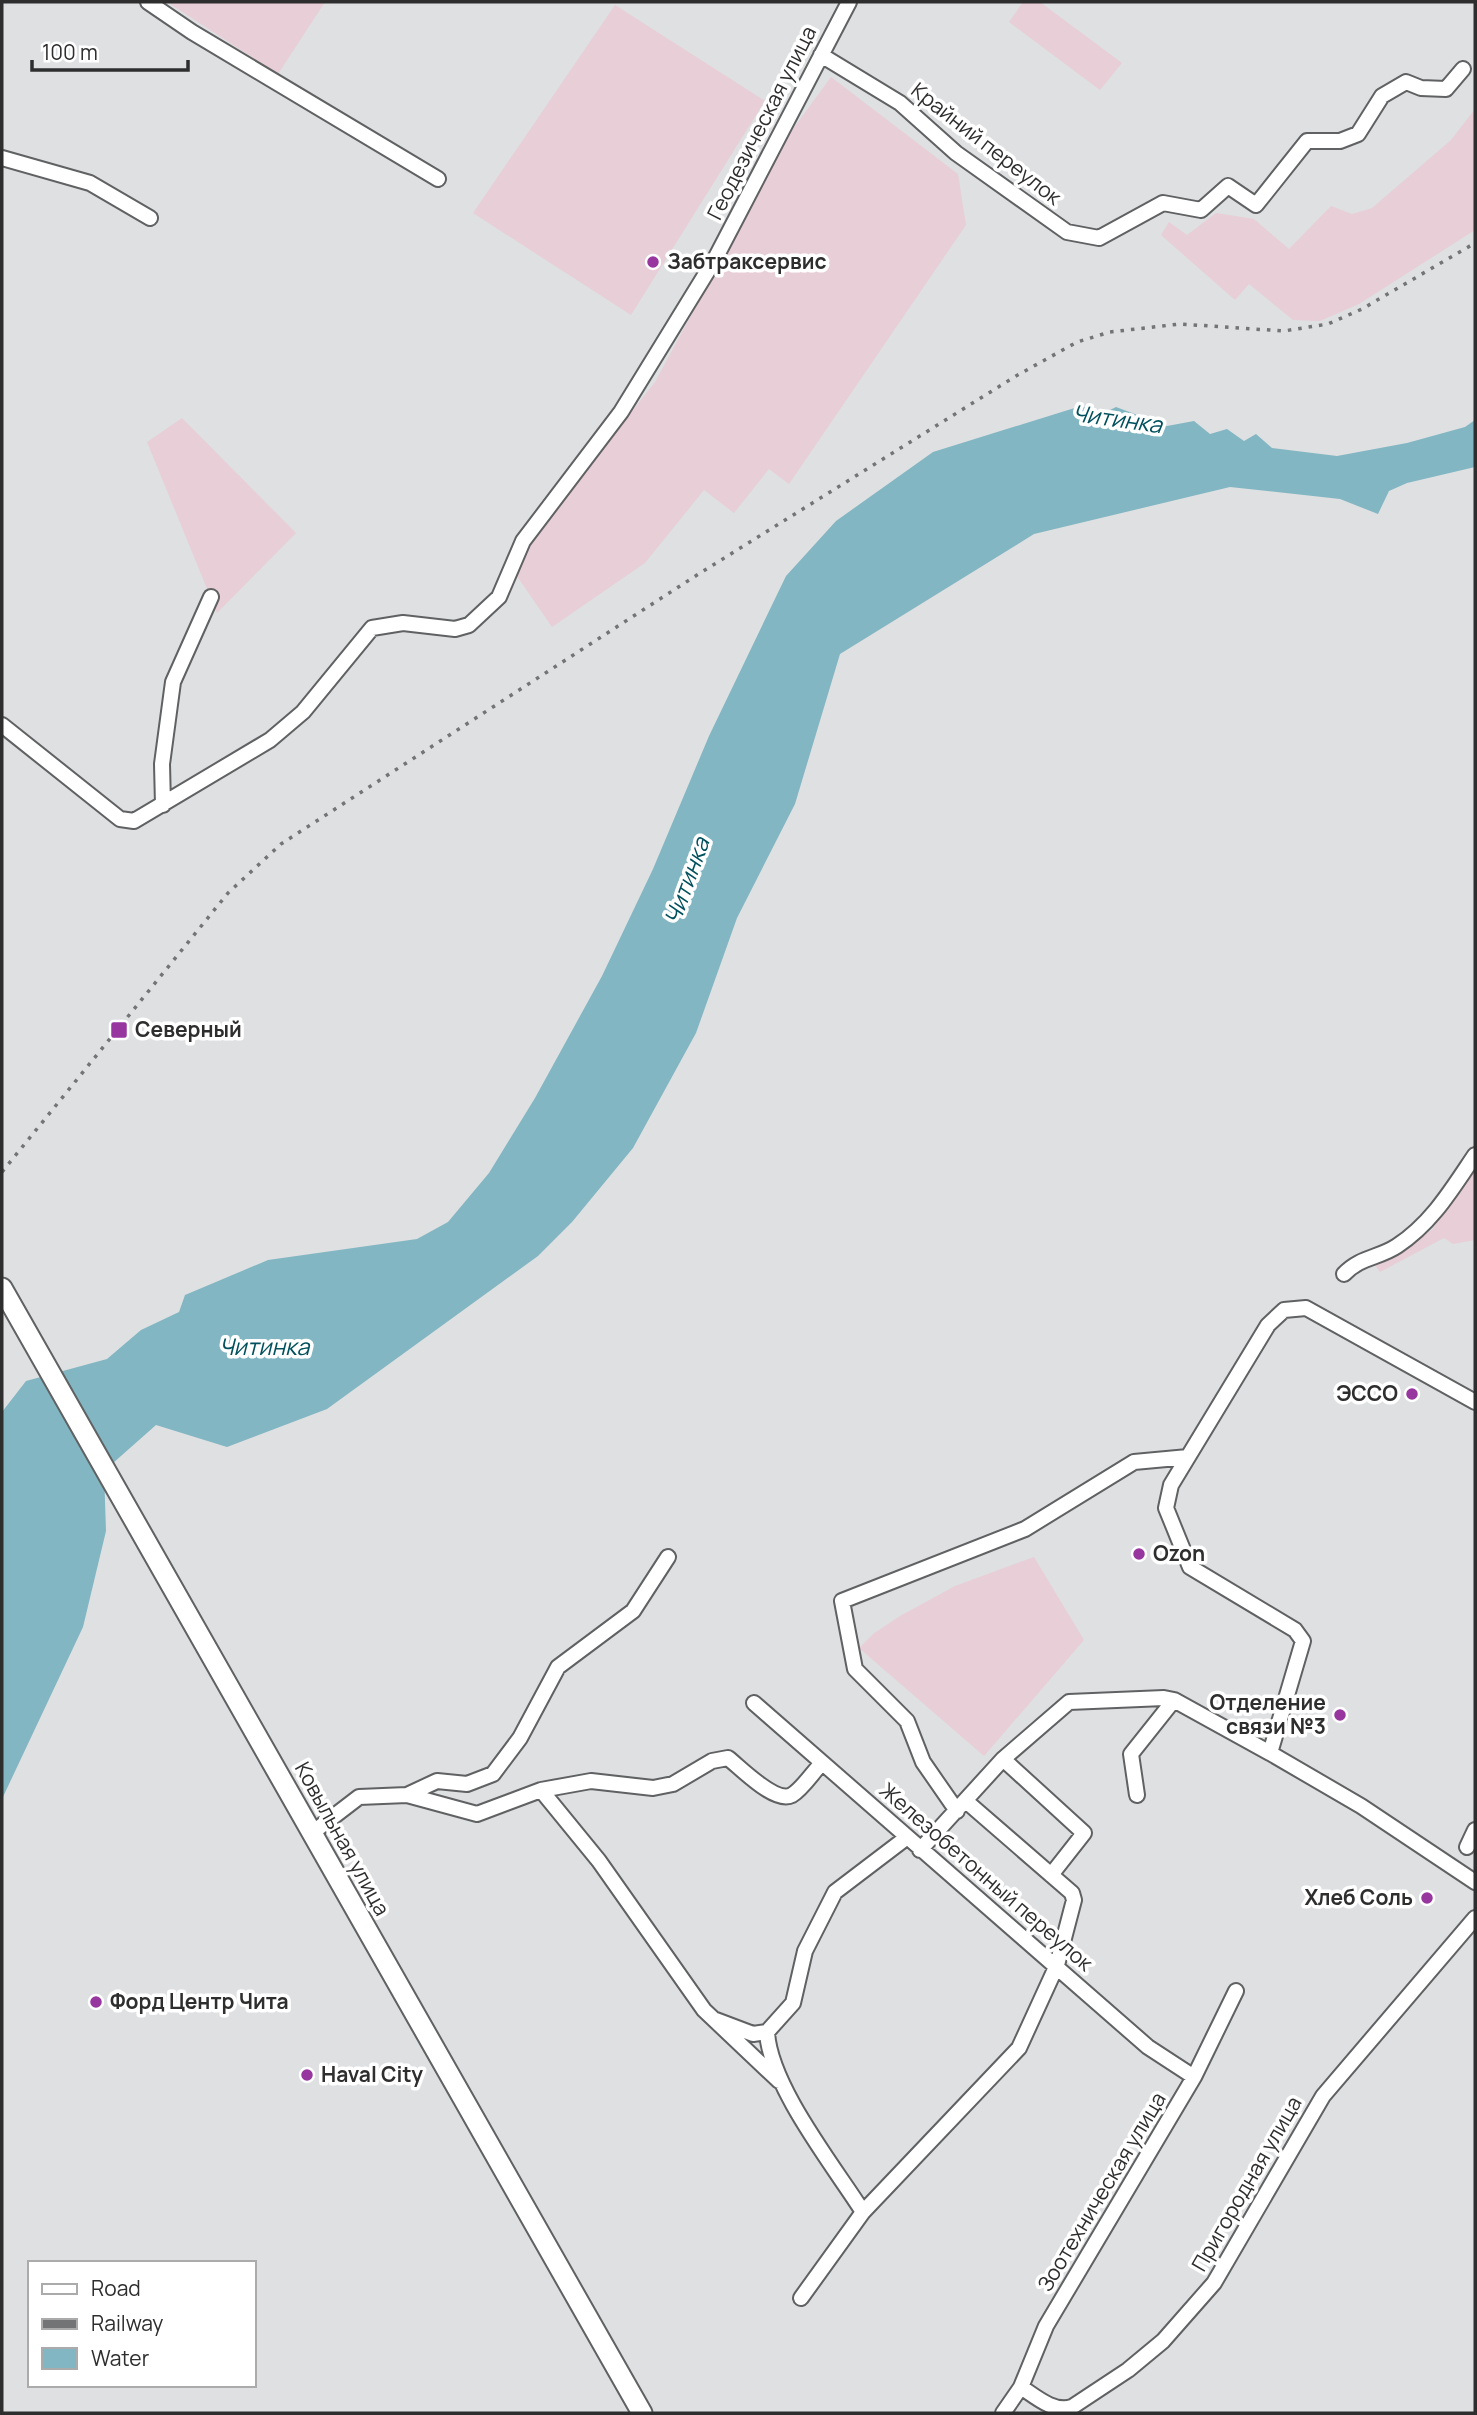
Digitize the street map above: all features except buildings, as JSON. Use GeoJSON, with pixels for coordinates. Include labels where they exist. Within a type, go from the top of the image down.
{"type":"FeatureCollection","features":[{"type":"Feature","properties":{"kind":"main road","name":"Ковыльная улица"},"geometry":{"type":"LineString","coordinates":[[2,1288],[642,2413]]}},
{"type":"Feature","properties":{"kind":"street"},"geometry":{"type":"LineString","coordinates":[[148,2],[192,32],[438,179]]}},
{"type":"Feature","properties":{"kind":"street","name":"Геодезическая улица"},"geometry":{"type":"LineString","coordinates":[[2,725],[120,819],[134,821],[271,740],[303,712],[372,628],[402,623],[455,629],[469,625],[499,597],[523,541],[621,412],[649,368],[715,259],[849,2]]}},
{"type":"Feature","properties":{"kind":"street","name":"Крайний переулок"},"geometry":{"type":"LineString","coordinates":[[821,55],[900,103],[956,153],[1067,232],[1099,237],[1163,203],[1201,210],[1228,186],[1256,205],[1307,141],[1340,141],[1358,134],[1382,96],[1406,82],[1421,88],[1446,89],[1463,69]]}},
{"type":"Feature","properties":{"kind":"street"},"geometry":{"type":"LineString","coordinates":[[2,158],[90,183],[150,218]]}},
{"type":"Feature","properties":{"kind":"street"},"geometry":{"type":"LineString","coordinates":[[163,805],[162,764],[173,682],[211,597]]}},
{"type":"Feature","properties":{"kind":"street"},"geometry":{"type":"LineString","coordinates":[[1344,1274],[1363,1259],[1394,1248],[1416,1232],[1438,1210],[1475,1155]]}},
{"type":"Feature","properties":{"kind":"street"},"geometry":{"type":"LineString","coordinates":[[1270,1753],[1303,1641],[1295,1630],[1190,1567],[1166,1507],[1171,1486],[1268,1325],[1284,1310],[1306,1308],[1475,1402]]}},
{"type":"Feature","properties":{"kind":"street"},"geometry":{"type":"LineString","coordinates":[[801,2298],[863,2211],[1019,2048],[1057,1965],[1074,1900],[1072,1893],[1051,1875],[962,1806],[923,1762],[907,1721],[855,1669],[842,1601],[1025,1528],[1134,1462],[1188,1457]]}},
{"type":"Feature","properties":{"kind":"street"},"geometry":{"type":"LineString","coordinates":[[407,1795],[437,1781],[467,1784],[493,1774],[520,1738],[558,1667],[633,1611],[668,1557]]}},
{"type":"Feature","properties":{"kind":"street"},"geometry":{"type":"LineString","coordinates":[[920,1850],[1003,1759],[1069,1702],[1174,1700],[1361,1806],[1475,1882]]}},
{"type":"Feature","properties":{"kind":"street"},"geometry":{"type":"LineString","coordinates":[[1138,1795],[1131,1754],[1174,1700]]}},
{"type":"Feature","properties":{"kind":"street","name":"Железобетонный переулок"},"geometry":{"type":"LineString","coordinates":[[754,1703],[1149,2047],[1194,2077]]}},
{"type":"Feature","properties":{"kind":"street"},"geometry":{"type":"LineString","coordinates":[[312,1833],[359,1797],[407,1795],[477,1814],[541,1790],[591,1781],[653,1788],[673,1784],[712,1761],[728,1758],[772,1794],[782,1797],[791,1795],[822,1763]]}},
{"type":"Feature","properties":{"kind":"street"},"geometry":{"type":"LineString","coordinates":[[1003,1759],[1084,1833],[1051,1875]]}},
{"type":"Feature","properties":{"kind":"street"},"geometry":{"type":"LineString","coordinates":[[541,1790],[599,1861],[712,2018],[782,2084]]}},
{"type":"Feature","properties":{"kind":"street"},"geometry":{"type":"LineString","coordinates":[[1467,1847],[1475,1830]]}},
{"type":"Feature","properties":{"kind":"street"},"geometry":{"type":"LineString","coordinates":[[712,2018],[752,2034],[767,2032],[793,2003],[805,1951],[835,1892],[906,1838]]}},
{"type":"Feature","properties":{"kind":"street","name":"Пригородная улица"},"geometry":{"type":"LineString","coordinates":[[1021,2387],[1041,2401],[1062,2410],[1072,2407],[1128,2370],[1163,2341],[1214,2283],[1323,2096],[1475,1918]]}},
{"type":"Feature","properties":{"kind":"street","name":"Зоотехническая улица"},"geometry":{"type":"LineString","coordinates":[[1003,2413],[1021,2387],[1046,2326],[1194,2077],[1236,1991]]}},
{"type":"Feature","properties":{"kind":"street"},"geometry":{"type":"LineString","coordinates":[[767,2032],[768,2044],[782,2084],[863,2211]]}},
{"type":"Feature","properties":{"kind":"shaded area"},"geometry":{"type":"Polygon","coordinates":[[[167,2],[325,2],[278,74],[167,2]]]}},
{"type":"Feature","properties":{"kind":"shaded area"},"geometry":{"type":"Polygon","coordinates":[[[1023,2],[1040,2],[1122,63],[1100,90],[1009,22],[1023,2]]]}},
{"type":"Feature","properties":{"kind":"shaded area"},"geometry":{"type":"Polygon","coordinates":[[[615,5],[765,101],[631,315],[473,213],[615,5]]]}},
{"type":"Feature","properties":{"kind":"shaded area"},"geometry":{"type":"Polygon","coordinates":[[[831,77],[958,174],[966,225],[789,484],[769,469],[734,513],[704,490],[645,563],[552,627],[510,566],[655,382],[790,133],[831,77]]]}},
{"type":"Feature","properties":{"kind":"shaded area"},"geometry":{"type":"Polygon","coordinates":[[[1475,109],[1475,230],[1359,304],[1320,321],[1293,320],[1249,284],[1235,300],[1161,235],[1169,222],[1187,235],[1216,213],[1254,219],[1289,249],[1331,206],[1352,214],[1372,208],[1451,140],[1475,109]]]}},
{"type":"Feature","properties":{"kind":"shaded area"},"geometry":{"type":"Polygon","coordinates":[[[182,418],[296,533],[217,613],[147,442],[182,418]]]}},
{"type":"Feature","properties":{"kind":"shaded area"},"geometry":{"type":"Polygon","coordinates":[[[1475,1166],[1475,1240],[1453,1244],[1444,1238],[1380,1272],[1373,1262],[1432,1230],[1475,1166]]]}},
{"type":"Feature","properties":{"kind":"shaded area"},"geometry":{"type":"Polygon","coordinates":[[[1034,1557],[1084,1640],[984,1756],[859,1648],[873,1634],[900,1616],[955,1586],[1034,1557]]]}},
{"type":"Feature","properties":{"kind":"water","name":"Читинка"},"geometry":{"type":"Polygon","coordinates":[[[1081,406],[1106,412],[1116,407],[1167,426],[1194,421],[1210,434],[1227,429],[1244,441],[1256,434],[1272,448],[1337,456],[1407,443],[1465,427],[1475,420],[1475,467],[1407,483],[1389,491],[1378,514],[1340,499],[1230,487],[1034,534],[840,654],[795,804],[737,918],[696,1033],[633,1148],[572,1222],[538,1256],[327,1409],[227,1447],[156,1425],[104,1471],[106,1531],[83,1627],[2,1799],[2,1412],[26,1381],[107,1359],[141,1330],[179,1312],[185,1295],[268,1260],[417,1239],[448,1222],[489,1173],[535,1098],[602,976],[653,869],[709,736],[786,576],[836,521],[933,452],[1081,406]]]}},
{"type":"Feature","properties":{"kind":"railway"},"geometry":{"type":"LineString","coordinates":[[2,1172],[228,893],[281,844],[697,575],[1016,376],[1077,342],[1110,332],[1180,324],[1284,331],[1328,324],[1362,309],[1475,243]]}},
{"type":"Feature","properties":{"kind":"place","name":"Забтраксервис"},"geometry":{"type":"Point","coordinates":[653,262]}},
{"type":"Feature","properties":{"kind":"place","name":"Северный"},"geometry":{"type":"Point","coordinates":[119,1030]}},
{"type":"Feature","properties":{"kind":"place","name":"ЭССО"},"geometry":{"type":"Point","coordinates":[1412,1394]}},
{"type":"Feature","properties":{"kind":"place","name":"Ozon"},"geometry":{"type":"Point","coordinates":[1139,1554]}},
{"type":"Feature","properties":{"kind":"place","name":"Отделение связи №3"},"geometry":{"type":"Point","coordinates":[1340,1715]}},
{"type":"Feature","properties":{"kind":"place","name":"Хлеб Соль"},"geometry":{"type":"Point","coordinates":[1427,1898]}},
{"type":"Feature","properties":{"kind":"place","name":"Форд Центр Чита"},"geometry":{"type":"Point","coordinates":[96,2002]}},
{"type":"Feature","properties":{"kind":"place","name":"Haval Сity"},"geometry":{"type":"Point","coordinates":[307,2075]}}]}
